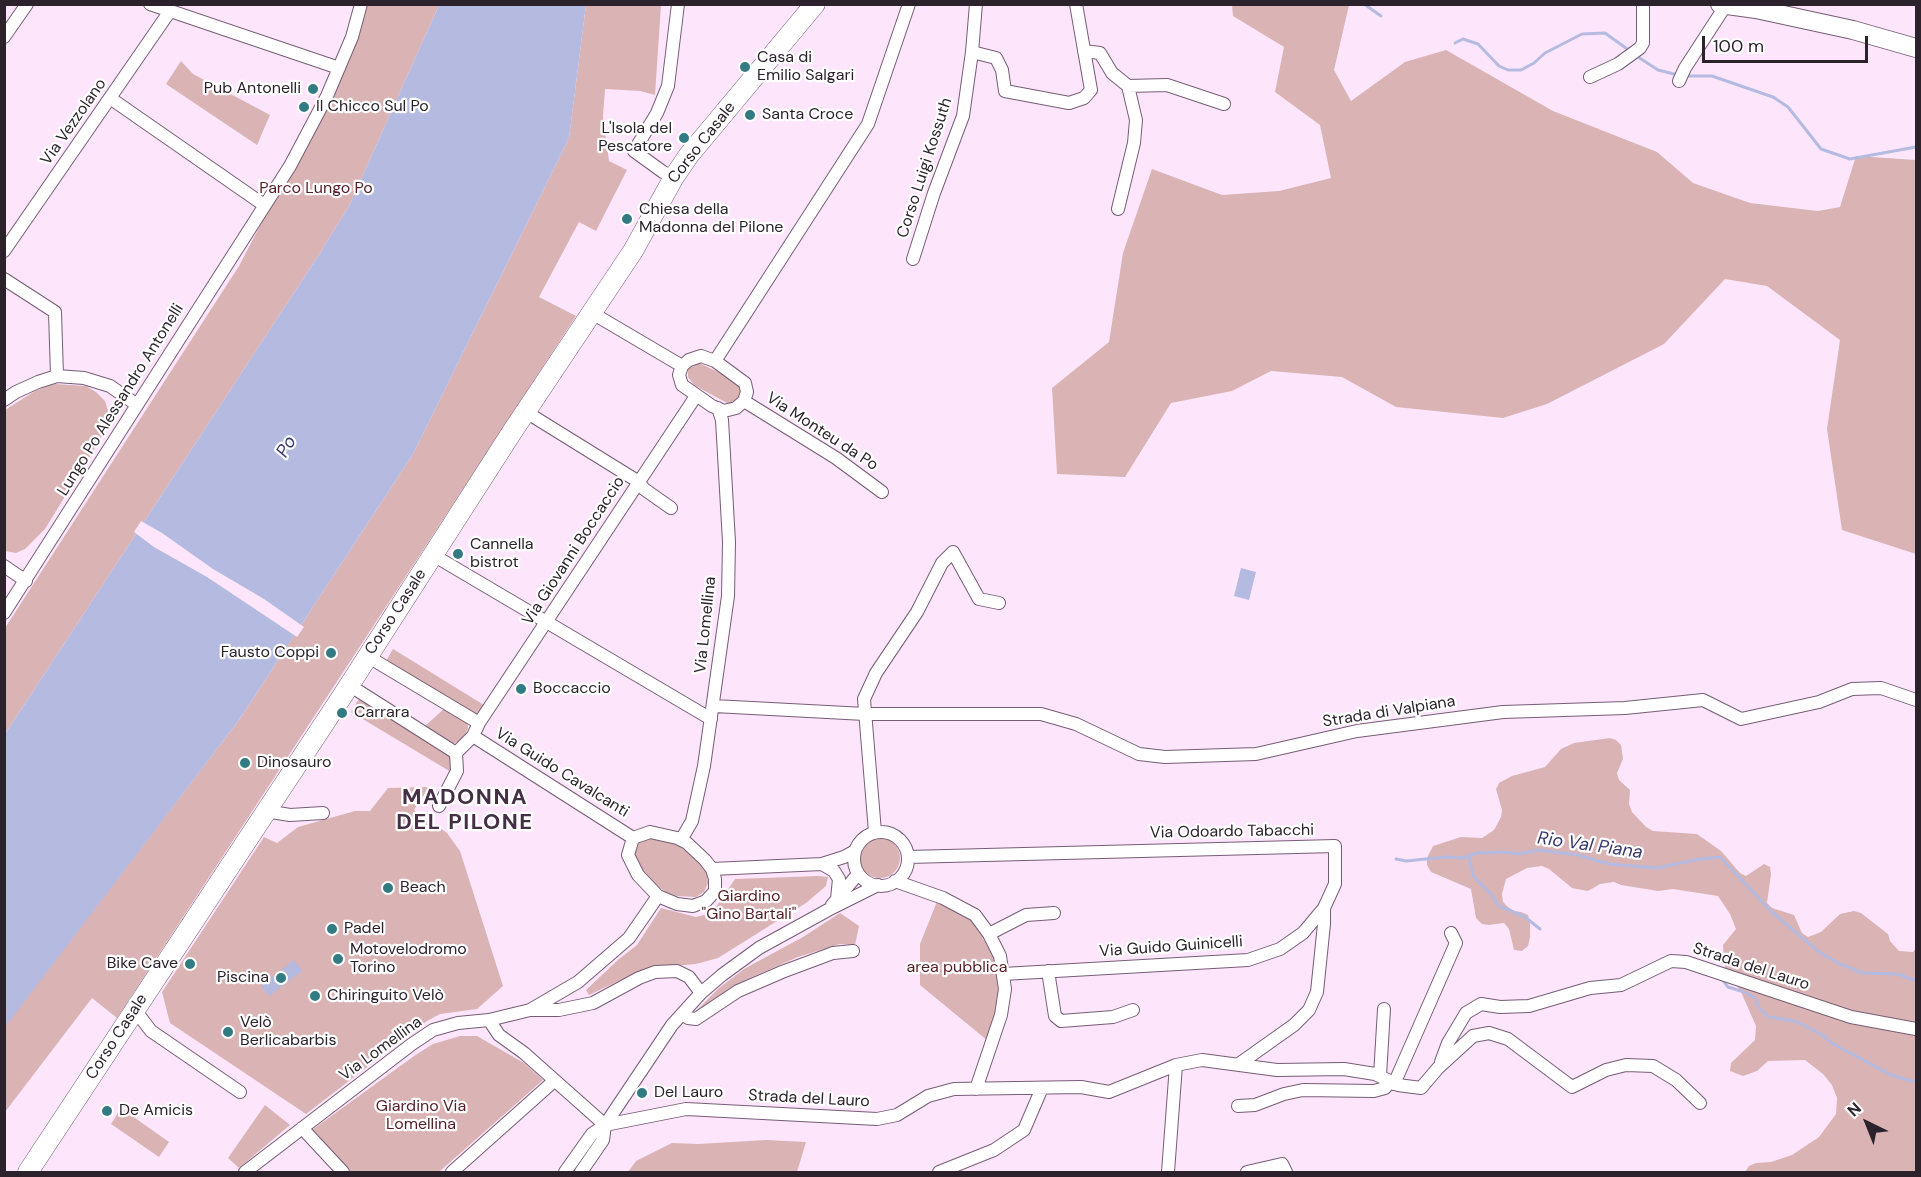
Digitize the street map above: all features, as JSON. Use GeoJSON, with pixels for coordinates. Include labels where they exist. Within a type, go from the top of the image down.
{"type":"FeatureCollection","features":[{"type":"Feature","properties":{"kind":"main road","name":"Corso Casale"},"geometry":{"type":"LineString","coordinates":[[28,1173],[633,251],[674,177],[689,155],[815,4]]}},
{"type":"Feature","properties":{"kind":"main road"},"geometry":{"type":"LineString","coordinates":[[1720,4],[1756,9],[1853,30],[1917,48]]}},
{"type":"Feature","properties":{"kind":"street"},"geometry":{"type":"LineString","coordinates":[[4,37],[27,4]]}},
{"type":"Feature","properties":{"kind":"street"},"geometry":{"type":"LineString","coordinates":[[150,4],[339,68]]}},
{"type":"Feature","properties":{"kind":"street","name":"Lungo Po Alessandro Antonelli"},"geometry":{"type":"LineString","coordinates":[[4,613],[310,130],[352,36],[361,4]]}},
{"type":"Feature","properties":{"kind":"street"},"geometry":{"type":"LineString","coordinates":[[674,177],[663,172],[634,151],[657,113],[668,86],[678,4]]}},
{"type":"Feature","properties":{"kind":"street"},"geometry":{"type":"LineString","coordinates":[[715,361],[868,124],[909,4]]}},
{"type":"Feature","properties":{"kind":"street","name":"Corso Luigi Kossuth"},"geometry":{"type":"LineString","coordinates":[[913,259],[934,193],[963,116],[976,4]]}},
{"type":"Feature","properties":{"kind":"street"},"geometry":{"type":"LineString","coordinates":[[972,52],[996,58],[1002,70],[1005,92],[1069,103],[1084,98],[1091,90],[1076,4]]}},
{"type":"Feature","properties":{"kind":"street"},"geometry":{"type":"LineString","coordinates":[[1590,77],[1618,64],[1640,48],[1643,43],[1643,4]]}},
{"type":"Feature","properties":{"kind":"street"},"geometry":{"type":"LineString","coordinates":[[1679,81],[1726,5]]}},
{"type":"Feature","properties":{"kind":"street","name":"Via Vezzolano"},"geometry":{"type":"LineString","coordinates":[[4,251],[170,11]]}},
{"type":"Feature","properties":{"kind":"street"},"geometry":{"type":"LineString","coordinates":[[1084,51],[1100,53],[1112,73],[1128,86],[1136,120],[1134,143],[1118,209]]}},
{"type":"Feature","properties":{"kind":"street"},"geometry":{"type":"LineString","coordinates":[[1128,86],[1167,85],[1224,104]]}},
{"type":"Feature","properties":{"kind":"street"},"geometry":{"type":"LineString","coordinates":[[110,98],[264,205]]}},
{"type":"Feature","properties":{"kind":"street"},"geometry":{"type":"LineString","coordinates":[[4,279],[54,312],[57,376]]}},
{"type":"Feature","properties":{"kind":"street"},"geometry":{"type":"LineString","coordinates":[[592,313],[682,366]]}},
{"type":"Feature","properties":{"kind":"street"},"geometry":{"type":"LineString","coordinates":[[701,356],[715,361],[745,383],[747,392],[744,401],[736,408],[724,411],[696,396],[682,385],[679,375],[682,366],[689,360],[701,356]]}},
{"type":"Feature","properties":{"kind":"street"},"geometry":{"type":"LineString","coordinates":[[4,400],[16,392],[57,376],[84,378],[110,386],[137,405]]}},
{"type":"Feature","properties":{"kind":"street","name":"Via Giovanni Boccaccio"},"geometry":{"type":"LineString","coordinates":[[456,753],[472,736],[696,396]]}},
{"type":"Feature","properties":{"kind":"street","name":"Via Monteu da Po"},"geometry":{"type":"LineString","coordinates":[[744,401],[836,458],[882,492]]}},
{"type":"Feature","properties":{"kind":"street","name":"Via Lomellina"},"geometry":{"type":"LineString","coordinates":[[681,840],[692,821],[705,766],[728,596],[729,542],[722,420],[718,408]]}},
{"type":"Feature","properties":{"kind":"street"},"geometry":{"type":"LineString","coordinates":[[526,412],[639,483],[671,508]]}},
{"type":"Feature","properties":{"kind":"street"},"geometry":{"type":"LineString","coordinates":[[875,832],[864,699],[876,674],[917,612],[942,563],[953,552],[979,599],[999,603]]}},
{"type":"Feature","properties":{"kind":"street"},"geometry":{"type":"LineString","coordinates":[[433,555],[547,624],[712,712]]}},
{"type":"Feature","properties":{"kind":"street"},"geometry":{"type":"LineString","coordinates":[[4,567],[26,580]]}},
{"type":"Feature","properties":{"kind":"street"},"geometry":{"type":"LineString","coordinates":[[367,656],[479,723]]}},
{"type":"Feature","properties":{"kind":"street"},"geometry":{"type":"LineString","coordinates":[[349,685],[456,753],[457,771],[439,806]]}},
{"type":"Feature","properties":{"kind":"street","name":"Strada di Valpiana"},"geometry":{"type":"LineString","coordinates":[[712,712],[1041,714],[1076,724],[1139,754],[1166,757],[1256,754],[1357,731],[1503,712],[1625,708],[1702,700],[1741,719],[1820,702],[1852,689],[1881,688],[1917,700]]}},
{"type":"Feature","properties":{"kind":"street","name":"Via Guido Cavalcanti"},"geometry":{"type":"LineString","coordinates":[[472,736],[633,838]]}},
{"type":"Feature","properties":{"kind":"street"},"geometry":{"type":"LineString","coordinates":[[265,811],[290,815],[323,813]]}},
{"type":"Feature","properties":{"kind":"street"},"geometry":{"type":"LineString","coordinates":[[650,832],[681,840],[705,860],[712,869],[715,879],[715,891],[706,901],[693,906],[677,904],[658,896],[638,875],[628,855],[633,838],[650,832]]}},
{"type":"Feature","properties":{"kind":"street"},"geometry":{"type":"LineString","coordinates":[[565,1173],[592,1134],[605,1125],[672,1025],[701,993],[759,948],[878,885],[895,881],[905,871],[908,857],[897,837],[875,832],[860,841],[855,851],[856,870],[828,910]]}},
{"type":"Feature","properties":{"kind":"street","name":"Via Odoardo Tabacchi"},"geometry":{"type":"LineString","coordinates":[[908,857],[1335,846],[1335,884],[1324,908],[1317,992],[1309,1010],[1294,1025],[1239,1064]]}},
{"type":"Feature","properties":{"kind":"street"},"geometry":{"type":"LineString","coordinates":[[826,863],[855,851]]}},
{"type":"Feature","properties":{"kind":"street"},"geometry":{"type":"LineString","coordinates":[[712,869],[826,863],[856,870],[870,884],[878,885]]}},
{"type":"Feature","properties":{"kind":"street"},"geometry":{"type":"LineString","coordinates":[[826,863],[840,879],[837,900]]}},
{"type":"Feature","properties":{"kind":"street"},"geometry":{"type":"LineString","coordinates":[[895,881],[958,904],[975,915],[989,934],[1000,956],[1005,988],[1001,1015],[976,1089]]}},
{"type":"Feature","properties":{"kind":"street","name":"Via Lomellina"},"geometry":{"type":"LineString","coordinates":[[246,1173],[433,1030],[458,1023],[489,1020],[530,1010],[578,982],[629,938],[658,896]]}},
{"type":"Feature","properties":{"kind":"street","name":"Via Guido Guinicelli"},"geometry":{"type":"LineString","coordinates":[[1003,974],[1248,960],[1280,950],[1303,933],[1324,908]]}},
{"type":"Feature","properties":{"kind":"street"},"geometry":{"type":"LineString","coordinates":[[989,934],[1026,915],[1053,913]]}},
{"type":"Feature","properties":{"kind":"street"},"geometry":{"type":"LineString","coordinates":[[1388,1081],[1456,943],[1451,933]]}},
{"type":"Feature","properties":{"kind":"street"},"geometry":{"type":"LineString","coordinates":[[682,1014],[696,1019],[738,991],[833,953],[853,951]]}},
{"type":"Feature","properties":{"kind":"street","name":"Strada del Lauro"},"geometry":{"type":"LineString","coordinates":[[1438,1068],[1448,1043],[1466,1013],[1481,1004],[1500,1007],[1529,1006],[1590,988],[1621,985],[1671,961],[1686,962],[1851,1017],[1917,1029]]}},
{"type":"Feature","properties":{"kind":"street"},"geometry":{"type":"LineString","coordinates":[[530,1010],[559,1010],[593,1003],[655,972],[677,971],[689,977],[701,993]]}},
{"type":"Feature","properties":{"kind":"street"},"geometry":{"type":"LineString","coordinates":[[1048,971],[1055,1016],[1061,1021],[1113,1017],[1133,1010]]}},
{"type":"Feature","properties":{"kind":"street"},"geometry":{"type":"LineString","coordinates":[[1384,1009],[1388,1081]]}},
{"type":"Feature","properties":{"kind":"street"},"geometry":{"type":"LineString","coordinates":[[135,1010],[151,1031],[240,1092]]}},
{"type":"Feature","properties":{"kind":"street"},"geometry":{"type":"LineString","coordinates":[[489,1020],[499,1035],[524,1053],[605,1125]]}},
{"type":"Feature","properties":{"kind":"street","name":"Strada del Lauro"},"geometry":{"type":"LineString","coordinates":[[605,1125],[686,1109],[878,1119],[897,1115],[928,1096],[954,1089],[1081,1087],[1109,1092],[1176,1065],[1202,1060],[1277,1070],[1344,1069],[1375,1074],[1388,1081],[1421,1088],[1438,1068],[1473,1036],[1489,1033],[1508,1039],[1572,1087],[1606,1070],[1626,1065],[1653,1066],[1677,1080],[1700,1103]]}},
{"type":"Feature","properties":{"kind":"street"},"geometry":{"type":"LineString","coordinates":[[1168,1173],[1176,1065]]}},
{"type":"Feature","properties":{"kind":"street"},"geometry":{"type":"LineString","coordinates":[[452,1173],[554,1081]]}},
{"type":"Feature","properties":{"kind":"street","name":"Strada del Lauro"},"geometry":{"type":"LineString","coordinates":[[1238,1106],[1255,1105],[1284,1094],[1303,1090],[1374,1091],[1385,1088],[1388,1081]]}},
{"type":"Feature","properties":{"kind":"street"},"geometry":{"type":"LineString","coordinates":[[939,1173],[994,1150],[1024,1130],[1042,1088]]}},
{"type":"Feature","properties":{"kind":"street"},"geometry":{"type":"LineString","coordinates":[[581,1173],[603,1140],[605,1125]]}},
{"type":"Feature","properties":{"kind":"street"},"geometry":{"type":"LineString","coordinates":[[302,1128],[343,1173]]}},
{"type":"Feature","properties":{"kind":"street"},"geometry":{"type":"LineString","coordinates":[[1247,1173],[1282,1164],[1286,1173]]}},
{"type":"Feature","properties":{"kind":"green space","name":"Parco Lungo Po"},"geometry":{"type":"Polygon","coordinates":[[[366,5],[439,5],[349,206],[5,734],[5,628],[239,266],[310,130],[366,5]]]}},
{"type":"Feature","properties":{"kind":"green space"},"geometry":{"type":"Polygon","coordinates":[[[586,5],[661,5],[655,95],[640,91],[605,89],[603,116],[609,161],[627,170],[596,231],[579,222],[539,297],[576,316],[117,1018],[92,998],[5,1112],[4,1027],[239,720],[413,454],[569,138],[586,5]]]}},
{"type":"Feature","properties":{"kind":"green space"},"geometry":{"type":"Polygon","coordinates":[[[1232,5],[1349,5],[1334,70],[1351,101],[1405,62],[1446,50],[1553,111],[1657,152],[1693,183],[1750,203],[1818,211],[1840,207],[1856,156],[1916,160],[1916,554],[1842,530],[1827,429],[1840,340],[1767,286],[1725,279],[1664,344],[1547,404],[1503,418],[1396,407],[1342,377],[1271,371],[1232,391],[1171,403],[1125,477],[1057,474],[1052,388],[1109,342],[1123,253],[1152,169],[1222,195],[1279,191],[1331,178],[1320,125],[1275,92],[1284,47],[1233,16],[1232,5]]]}},
{"type":"Feature","properties":{"kind":"green space"},"geometry":{"type":"Polygon","coordinates":[[[181,61],[193,74],[270,115],[257,145],[166,84],[181,61]]]}},
{"type":"Feature","properties":{"kind":"green space"},"geometry":{"type":"Polygon","coordinates":[[[699,363],[733,379],[739,386],[740,399],[727,403],[694,385],[688,377],[688,369],[699,363]]]}},
{"type":"Feature","properties":{"kind":"green space"},"geometry":{"type":"Polygon","coordinates":[[[54,384],[86,386],[96,392],[105,401],[109,414],[107,428],[45,529],[25,549],[16,553],[5,551],[5,410],[35,391],[54,384]]]}},
{"type":"Feature","properties":{"kind":"green space"},"geometry":{"type":"Polygon","coordinates":[[[393,649],[484,705],[476,716],[386,661],[393,649]]]}},
{"type":"Feature","properties":{"kind":"green space"},"geometry":{"type":"Polygon","coordinates":[[[360,697],[451,754],[451,772],[351,712],[360,697]]]}},
{"type":"Feature","properties":{"kind":"green space"},"geometry":{"type":"Polygon","coordinates":[[[446,707],[467,720],[468,728],[465,735],[458,742],[451,744],[424,727],[446,707]]]}},
{"type":"Feature","properties":{"kind":"green space"},"geometry":{"type":"Polygon","coordinates":[[[1610,738],[1621,745],[1623,759],[1617,773],[1619,780],[1630,790],[1629,804],[1632,812],[1646,827],[1653,831],[1697,834],[1721,851],[1740,873],[1746,876],[1764,864],[1770,867],[1767,903],[1772,908],[1794,915],[1802,933],[1808,937],[1821,932],[1840,914],[1854,911],[1861,913],[1888,934],[1890,941],[1899,951],[1913,952],[1916,948],[1916,1172],[1745,1172],[1749,1166],[1756,1163],[1771,1162],[1792,1155],[1819,1137],[1836,1114],[1837,1098],[1832,1085],[1823,1074],[1805,1060],[1768,1061],[1757,1071],[1743,1076],[1730,1071],[1731,1063],[1755,1040],[1756,1026],[1741,992],[1725,968],[1723,945],[1736,929],[1730,914],[1718,896],[1673,889],[1658,891],[1614,882],[1600,884],[1588,891],[1572,888],[1542,866],[1527,868],[1506,879],[1502,894],[1503,902],[1508,907],[1528,915],[1530,937],[1528,946],[1522,951],[1514,950],[1509,929],[1504,923],[1482,924],[1476,918],[1471,889],[1431,872],[1427,865],[1427,858],[1433,846],[1461,837],[1482,838],[1494,830],[1502,810],[1496,789],[1499,783],[1512,776],[1545,767],[1561,749],[1574,743],[1610,738]]]}},
{"type":"Feature","properties":{"kind":"green space","name":"Motovelodromo Torino"},"geometry":{"type":"Polygon","coordinates":[[[429,787],[414,810],[447,833],[460,851],[503,986],[477,1009],[440,1014],[427,1021],[306,1114],[170,1023],[162,992],[264,837],[277,843],[298,827],[355,811],[370,811],[388,788],[429,787]]]}},
{"type":"Feature","properties":{"kind":"green space"},"geometry":{"type":"Polygon","coordinates":[[[646,836],[670,840],[699,860],[707,872],[708,883],[704,892],[696,897],[676,896],[650,881],[634,859],[634,848],[638,841],[646,836]]]}},
{"type":"Feature","properties":{"kind":"green space"},"geometry":{"type":"Polygon","coordinates":[[[880,838],[894,844],[900,858],[894,872],[880,878],[866,872],[860,858],[866,844],[880,838]]]}},
{"type":"Feature","properties":{"kind":"green space","name":"Giardino \"Gino Bartali\""},"geometry":{"type":"Polygon","coordinates":[[[828,877],[826,886],[806,903],[718,958],[696,964],[646,968],[589,995],[586,990],[637,945],[661,908],[696,917],[712,913],[735,879],[828,877]]]}},
{"type":"Feature","properties":{"kind":"green space","name":"area pubblica"},"geometry":{"type":"Polygon","coordinates":[[[938,899],[972,918],[995,960],[1002,990],[988,1041],[920,985],[920,944],[938,899]]]}},
{"type":"Feature","properties":{"kind":"green space"},"geometry":{"type":"Polygon","coordinates":[[[840,913],[859,926],[855,945],[840,944],[798,957],[752,977],[696,1011],[719,988],[744,969],[803,937],[840,913]]]}},
{"type":"Feature","properties":{"kind":"green space","name":"Giardino Via Lomellina"},"geometry":{"type":"Polygon","coordinates":[[[460,1036],[477,1036],[524,1063],[543,1080],[439,1172],[351,1172],[312,1130],[414,1056],[433,1044],[460,1036]]]}},
{"type":"Feature","properties":{"kind":"green space"},"geometry":{"type":"Polygon","coordinates":[[[265,1105],[290,1125],[239,1168],[228,1158],[265,1105]]]}},
{"type":"Feature","properties":{"kind":"green space"},"geometry":{"type":"Polygon","coordinates":[[[121,1108],[169,1142],[159,1157],[111,1124],[121,1108]]]}},
{"type":"Feature","properties":{"kind":"green space"},"geometry":{"type":"Polygon","coordinates":[[[766,1140],[806,1142],[797,1172],[628,1172],[636,1161],[672,1143],[698,1144],[766,1140]]]}},
{"type":"Feature","properties":{"kind":"water","name":"Po"},"geometry":{"type":"Polygon","coordinates":[[[439,5],[586,5],[569,138],[413,454],[239,720],[5,1027],[5,734],[349,206],[439,5]]]}},
{"type":"Feature","properties":{"kind":"water"},"geometry":{"type":"Polygon","coordinates":[[[1241,568],[1256,572],[1249,600],[1234,596],[1241,568]]]}},
{"type":"Feature","properties":{"kind":"water","name":"Piscina"},"geometry":{"type":"Polygon","coordinates":[[[294,960],[302,971],[269,996],[261,986],[294,960]]]}},
{"type":"Feature","properties":{"kind":"pier"},"geometry":{"type":"Polygon","coordinates":[[[141,521],[304,627],[297,637],[207,577],[154,547],[134,532],[141,521]]]}},
{"type":"Feature","properties":{"kind":"waterway"},"geometry":{"type":"LineString","coordinates":[[1364,4],[1381,16]]}},
{"type":"Feature","properties":{"kind":"waterway"},"geometry":{"type":"LineString","coordinates":[[1455,43],[1463,39],[1478,44],[1499,66],[1508,70],[1521,70],[1534,63],[1545,53],[1582,34],[1605,33],[1630,51]]}},
{"type":"Feature","properties":{"kind":"waterway"},"geometry":{"type":"LineString","coordinates":[[1635,55],[1658,70],[1678,75]]}},
{"type":"Feature","properties":{"kind":"waterway"},"geometry":{"type":"LineString","coordinates":[[1684,76],[1712,76],[1773,97],[1788,107],[1821,149],[1850,159],[1916,147]]}},
{"type":"Feature","properties":{"kind":"waterway","name":"Rio Val Piana"},"geometry":{"type":"LineString","coordinates":[[1396,859],[1406,861],[1446,857],[1463,858],[1477,853],[1518,854],[1539,850],[1578,855],[1609,864],[1657,868],[1720,857],[1772,912],[1819,952],[1863,973],[1898,974],[1916,981]]}},
{"type":"Feature","properties":{"kind":"waterway"},"geometry":{"type":"LineString","coordinates":[[1469,857],[1473,876],[1491,894],[1499,906],[1525,917],[1540,929]]}},
{"type":"Feature","properties":{"kind":"waterway"},"geometry":{"type":"LineString","coordinates":[[1721,978],[1728,987],[1755,998],[1760,1009],[1769,1017],[1794,1021],[1891,1075],[1911,1081],[1916,1080]]}},
{"type":"Feature","properties":{"kind":"place","name":"Casa di Emilio Salgari"},"geometry":{"type":"Point","coordinates":[745,67]}},
{"type":"Feature","properties":{"kind":"place","name":"Pub Antonelli"},"geometry":{"type":"Point","coordinates":[313,89]}},
{"type":"Feature","properties":{"kind":"place","name":"Il Chicco Sul Po"},"geometry":{"type":"Point","coordinates":[304,107]}},
{"type":"Feature","properties":{"kind":"place","name":"Santa Croce"},"geometry":{"type":"Point","coordinates":[750,115]}},
{"type":"Feature","properties":{"kind":"place","name":"L'Isola del Pescatore"},"geometry":{"type":"Point","coordinates":[684,138]}},
{"type":"Feature","properties":{"kind":"place","name":"Chiesa della Madonna del Pilone"},"geometry":{"type":"Point","coordinates":[627,219]}},
{"type":"Feature","properties":{"kind":"place","name":"Cannella bistrot"},"geometry":{"type":"Point","coordinates":[458,554]}},
{"type":"Feature","properties":{"kind":"place","name":"Fausto Coppi"},"geometry":{"type":"Point","coordinates":[331,653]}},
{"type":"Feature","properties":{"kind":"place","name":"Boccaccio"},"geometry":{"type":"Point","coordinates":[521,689]}},
{"type":"Feature","properties":{"kind":"place","name":"Carrara"},"geometry":{"type":"Point","coordinates":[342,713]}},
{"type":"Feature","properties":{"kind":"place","name":"Dinosauro"},"geometry":{"type":"Point","coordinates":[245,763]}},
{"type":"Feature","properties":{"kind":"place","name":"Beach"},"geometry":{"type":"Point","coordinates":[388,888]}},
{"type":"Feature","properties":{"kind":"place","name":"Padel"},"geometry":{"type":"Point","coordinates":[332,929]}},
{"type":"Feature","properties":{"kind":"place","name":"Motovelodromo Torino"},"geometry":{"type":"Point","coordinates":[338,959]}},
{"type":"Feature","properties":{"kind":"place","name":"Bike Cave"},"geometry":{"type":"Point","coordinates":[190,964]}},
{"type":"Feature","properties":{"kind":"place","name":"Piscina"},"geometry":{"type":"Point","coordinates":[281,978]}},
{"type":"Feature","properties":{"kind":"place","name":"Chiringuito Velò"},"geometry":{"type":"Point","coordinates":[315,996]}},
{"type":"Feature","properties":{"kind":"place","name":"Velò Berlicabarbis"},"geometry":{"type":"Point","coordinates":[228,1032]}},
{"type":"Feature","properties":{"kind":"place","name":"Del Lauro"},"geometry":{"type":"Point","coordinates":[642,1093]}},
{"type":"Feature","properties":{"kind":"place","name":"De Amicis"},"geometry":{"type":"Point","coordinates":[107,1111]}},
{"type":"Feature","properties":{"kind":"district","name":"MADONNA DEL PILONE"},"geometry":{"type":"Point","coordinates":[465,810]}}]}
